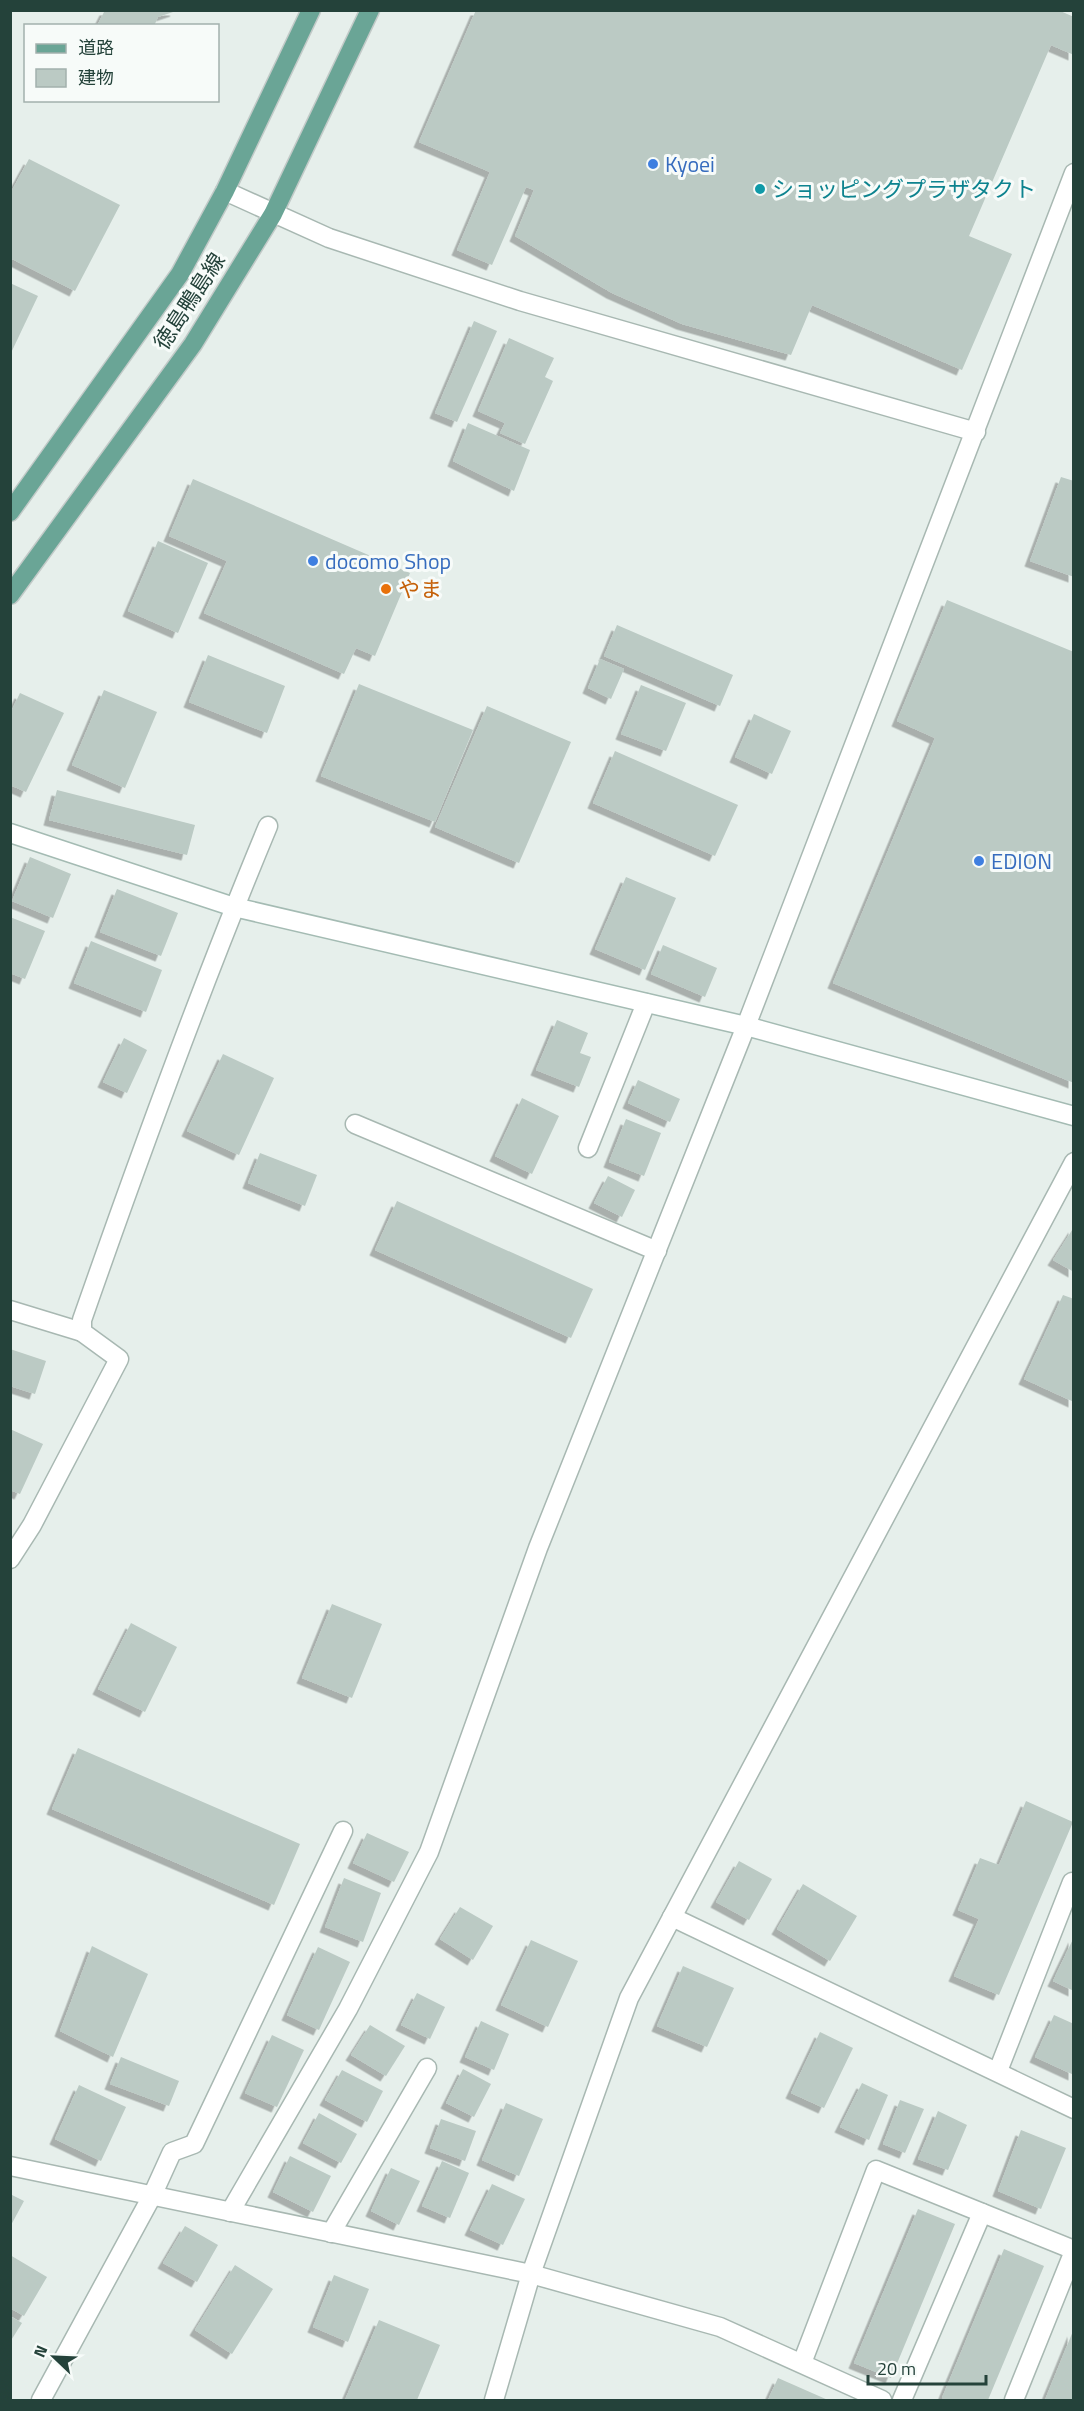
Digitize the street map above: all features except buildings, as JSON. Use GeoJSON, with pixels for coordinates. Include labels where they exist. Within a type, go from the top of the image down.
{"type":"FeatureCollection","features":[{"type":"Feature","properties":{"kind":"main road","name":"徳島鴨島線"},"geometry":{"type":"LineString","coordinates":[[10,512],[180,274],[225,191],[311,10]]}},
{"type":"Feature","properties":{"kind":"main road","name":"徳島鴨島線"},"geometry":{"type":"LineString","coordinates":[[10,595],[193,344],[273,214],[370,10]]}},
{"type":"Feature","properties":{"kind":"street"},"geometry":{"type":"LineString","coordinates":[[230,2212],[348,2009],[429,1852],[538,1548],[746,1026],[1074,174]]}},
{"type":"Feature","properties":{"kind":"street"},"geometry":{"type":"LineString","coordinates":[[225,191],[328,238],[520,301],[976,432]]}},
{"type":"Feature","properties":{"kind":"street"},"geometry":{"type":"LineString","coordinates":[[82,1332],[82,1320],[152,1120],[234,907],[268,826]]}},
{"type":"Feature","properties":{"kind":"street"},"geometry":{"type":"LineString","coordinates":[[10,833],[234,907],[746,1026],[1074,1116]]}},
{"type":"Feature","properties":{"kind":"street"},"geometry":{"type":"LineString","coordinates":[[588,1148],[646,1003]]}},
{"type":"Feature","properties":{"kind":"street"},"geometry":{"type":"LineString","coordinates":[[355,1124],[657,1251]]}},
{"type":"Feature","properties":{"kind":"street"},"geometry":{"type":"LineString","coordinates":[[494,2400],[531,2274],[629,1998],[1074,1162]]}},
{"type":"Feature","properties":{"kind":"street"},"geometry":{"type":"LineString","coordinates":[[10,1310],[82,1332],[118,1359],[32,1525],[10,1559]]}},
{"type":"Feature","properties":{"kind":"street"},"geometry":{"type":"LineString","coordinates":[[41,2400],[152,2196],[172,2152],[194,2144],[343,1831]]}},
{"type":"Feature","properties":{"kind":"street"},"geometry":{"type":"LineString","coordinates":[[998,2071],[1072,1882],[1074,1883]]}},
{"type":"Feature","properties":{"kind":"street"},"geometry":{"type":"LineString","coordinates":[[672,1917],[1074,2109]]}},
{"type":"Feature","properties":{"kind":"street"},"geometry":{"type":"LineString","coordinates":[[331,2233],[427,2068]]}},
{"type":"Feature","properties":{"kind":"street"},"geometry":{"type":"LineString","coordinates":[[10,2166],[531,2274],[720,2327],[882,2400]]}},
{"type":"Feature","properties":{"kind":"street"},"geometry":{"type":"LineString","coordinates":[[802,2363],[876,2170],[1074,2250],[1014,2400]]}},
{"type":"Feature","properties":{"kind":"street"},"geometry":{"type":"LineString","coordinates":[[902,2400],[982,2213]]}},
{"type":"Feature","properties":{"kind":"place","name":"Kyoei"},"geometry":{"type":"Point","coordinates":[653,164]}},
{"type":"Feature","properties":{"kind":"place","name":"ショッピングプラザタクト"},"geometry":{"type":"Point","coordinates":[760,189]}},
{"type":"Feature","properties":{"kind":"place","name":"docomo Shop"},"geometry":{"type":"Point","coordinates":[313,561]}},
{"type":"Feature","properties":{"kind":"place","name":"やま"},"geometry":{"type":"Point","coordinates":[386,589]}},
{"type":"Feature","properties":{"kind":"place","name":"EDION"},"geometry":{"type":"Point","coordinates":[979,861]}}]}
